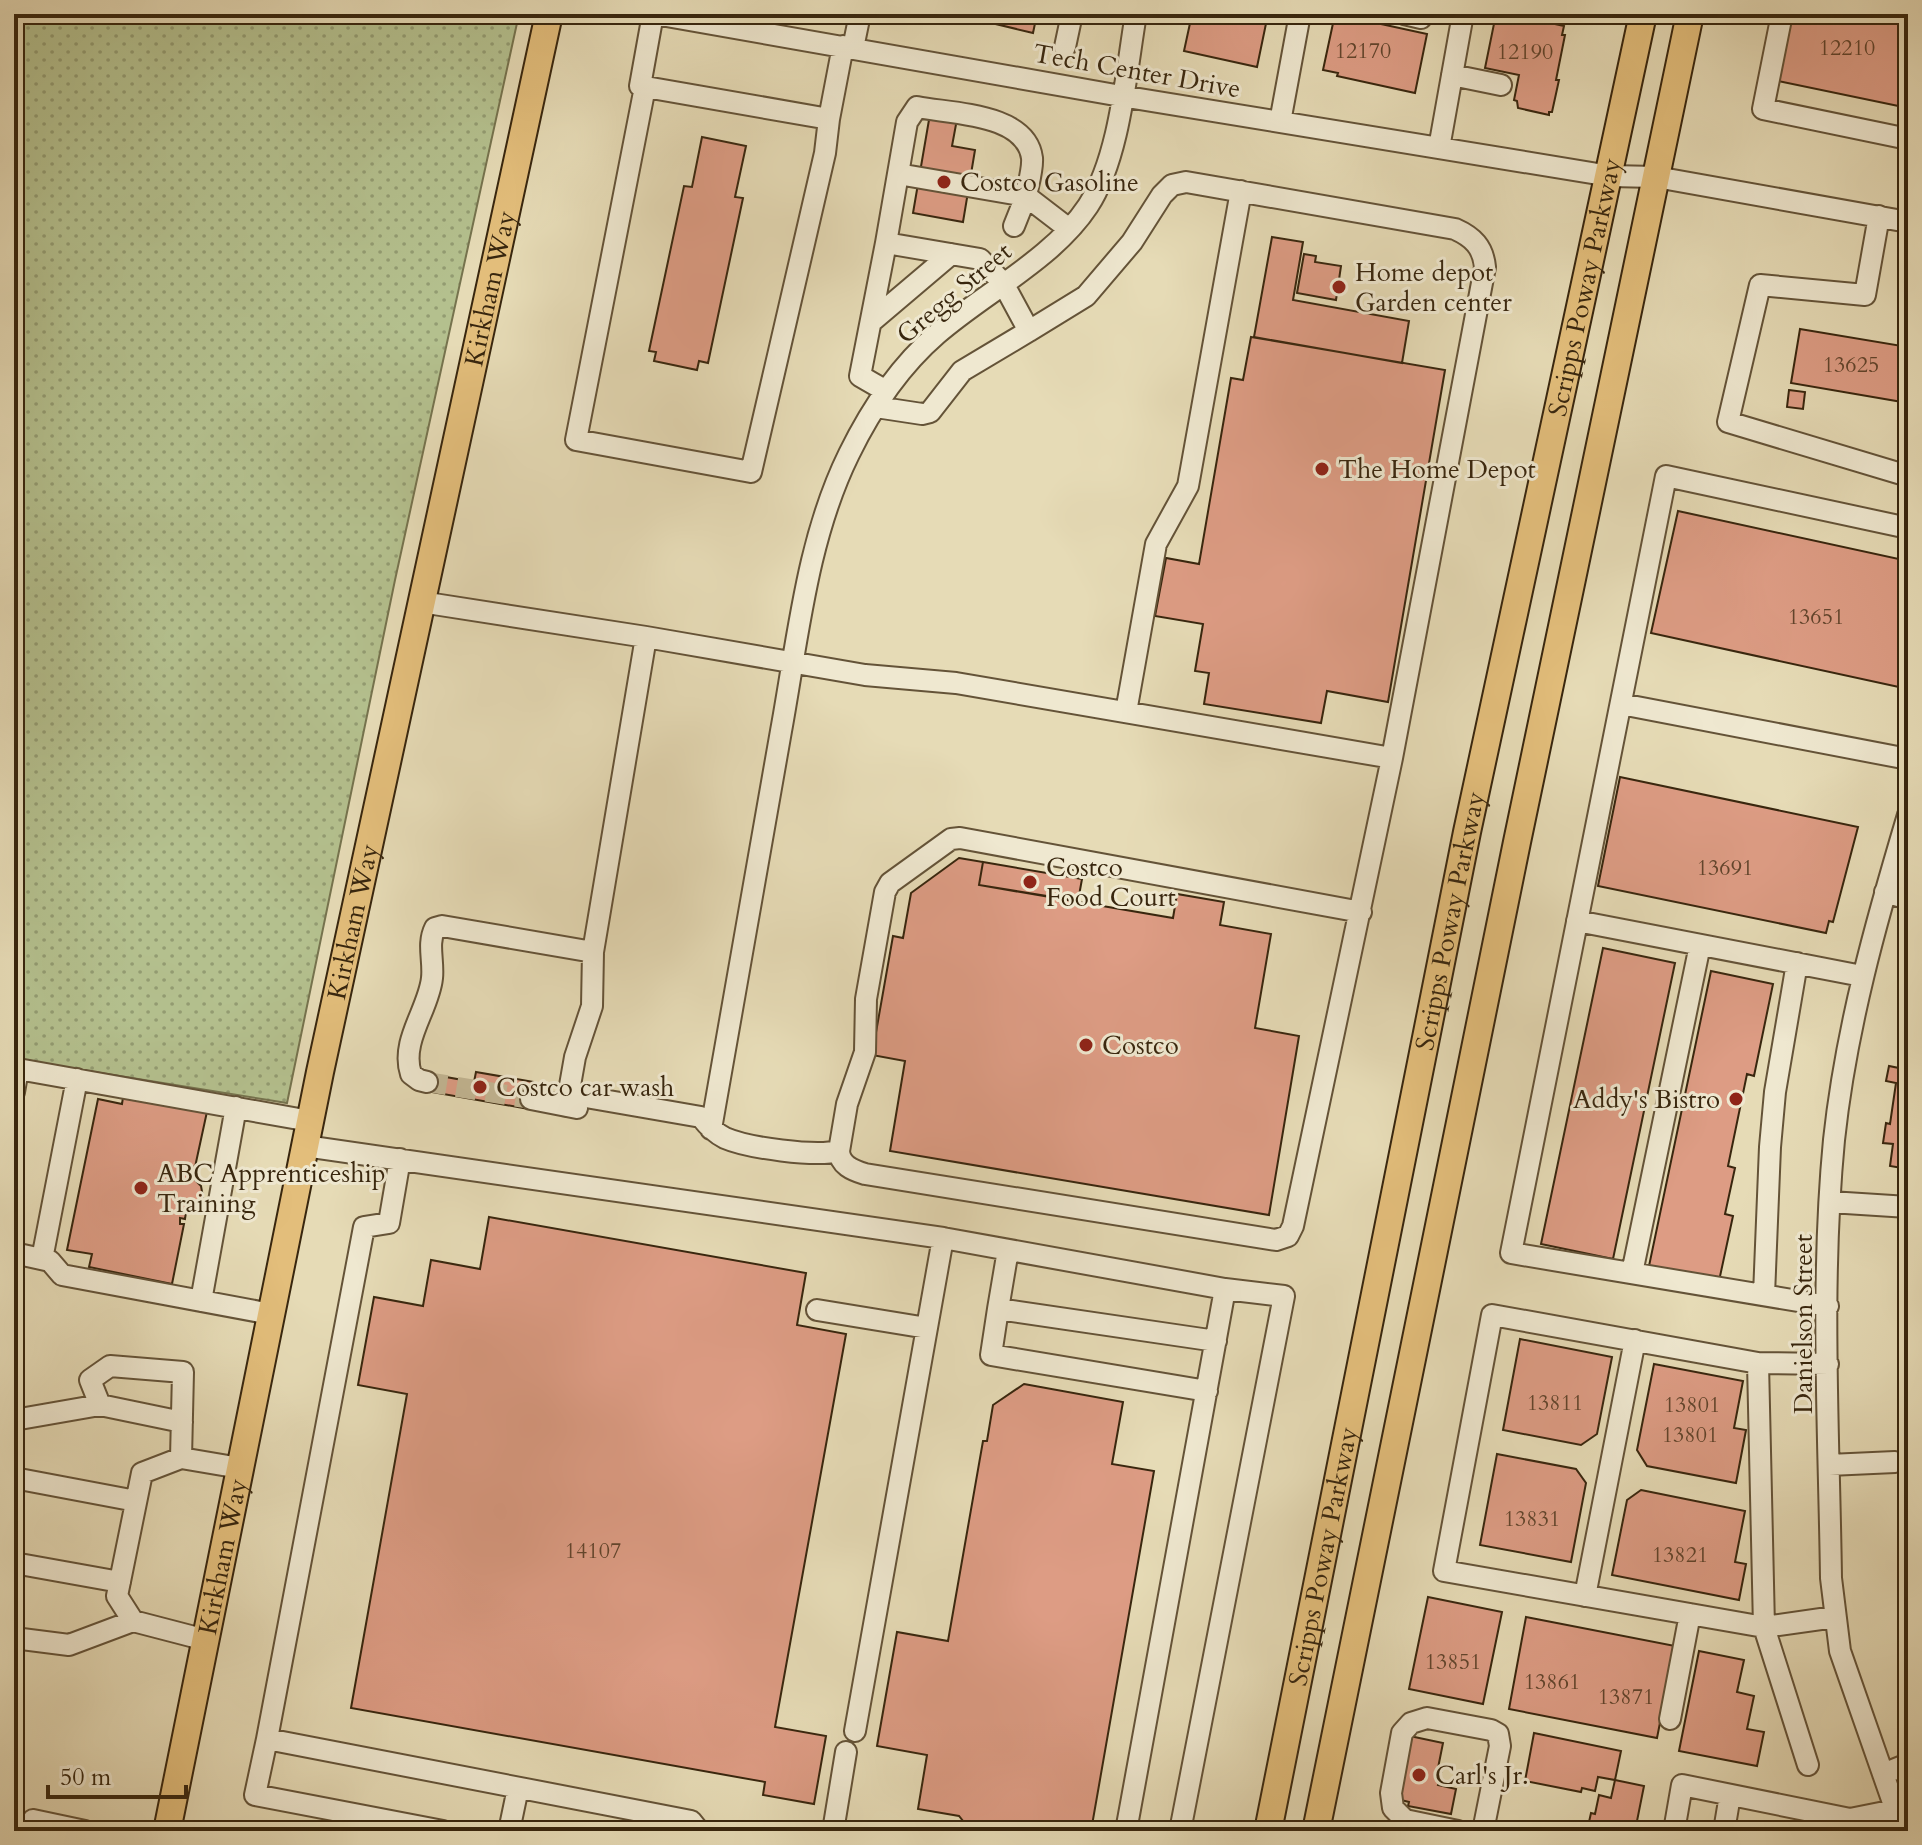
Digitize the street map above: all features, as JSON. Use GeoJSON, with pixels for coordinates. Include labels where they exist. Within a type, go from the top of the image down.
{"type":"FeatureCollection","features":[{"type":"Feature","properties":{"kind":"main road","name":"Kirkham Way"},"geometry":{"type":"LineString","coordinates":[[167,1831],[308,1133],[549,14]]}},
{"type":"Feature","properties":{"kind":"main road","name":"Scripps Poway Parkway"},"geometry":{"type":"LineString","coordinates":[[1268,1831],[1467,832],[1643,14]]}},
{"type":"Feature","properties":{"kind":"main road","name":"Scripps Poway Parkway"},"geometry":{"type":"LineString","coordinates":[[1316,1831],[1690,14]]}},
{"type":"Feature","properties":{"kind":"street"},"geometry":{"type":"LineString","coordinates":[[654,14],[640,86],[829,119]]}},
{"type":"Feature","properties":{"kind":"street","name":"Tech Center Drive"},"geometry":{"type":"LineString","coordinates":[[654,14],[733,21],[848,47],[1121,96],[1610,176],[1656,177],[1908,222]]}},
{"type":"Feature","properties":{"kind":"street"},"geometry":{"type":"LineString","coordinates":[[645,87],[576,440],[751,472],[825,153],[829,119],[860,14]]}},
{"type":"Feature","properties":{"kind":"street"},"geometry":{"type":"LineString","coordinates":[[1065,47],[1072,14]]}},
{"type":"Feature","properties":{"kind":"street","name":"Gregg Street"},"geometry":{"type":"LineString","coordinates":[[711,1129],[793,663],[817,536],[827,504],[856,440],[881,399],[935,335],[1069,229],[1088,205],[1102,179],[1112,150],[1136,14]]}},
{"type":"Feature","properties":{"kind":"street"},"geometry":{"type":"LineString","coordinates":[[1280,122],[1300,14]]}},
{"type":"Feature","properties":{"kind":"street"},"geometry":{"type":"LineString","coordinates":[[1439,148],[1463,14]]}},
{"type":"Feature","properties":{"kind":"street"},"geometry":{"type":"LineString","coordinates":[[1782,14],[1763,109],[1908,139]]}},
{"type":"Feature","properties":{"kind":"street"},"geometry":{"type":"LineString","coordinates":[[1452,75],[1501,85]]}},
{"type":"Feature","properties":{"kind":"street"},"geometry":{"type":"LineString","coordinates":[[1014,226],[1026,196],[1032,158],[1021,134],[1003,122],[917,107],[907,122],[860,376],[881,399],[922,414],[930,412],[962,371],[1086,296],[1111,270],[1172,185],[1186,182],[1455,229],[1469,235],[1483,254],[1485,267],[1361,912],[1293,1226],[1288,1236],[1276,1240],[865,1174],[844,1164],[840,1158],[847,1104],[865,1052],[866,999],[887,886],[951,839],[960,838],[1361,912]]}},
{"type":"Feature","properties":{"kind":"street"},"geometry":{"type":"LineString","coordinates":[[898,174],[1026,196],[1069,229]]}},
{"type":"Feature","properties":{"kind":"street"},"geometry":{"type":"LineString","coordinates":[[1126,712],[1156,544],[1188,486],[1241,191]]}},
{"type":"Feature","properties":{"kind":"street"},"geometry":{"type":"LineString","coordinates":[[1879,216],[1865,295],[1760,285],[1728,422],[1908,476]]}},
{"type":"Feature","properties":{"kind":"street"},"geometry":{"type":"LineString","coordinates":[[886,243],[980,259],[1003,283],[1029,331]]}},
{"type":"Feature","properties":{"kind":"street"},"geometry":{"type":"LineString","coordinates":[[872,321],[951,254]]}},
{"type":"Feature","properties":{"kind":"street"},"geometry":{"type":"LineString","coordinates":[[1828,1306],[1511,1253],[1666,476],[1908,528]]}},
{"type":"Feature","properties":{"kind":"street"},"geometry":{"type":"LineString","coordinates":[[421,602],[865,675],[956,683],[1392,758]]}},
{"type":"Feature","properties":{"kind":"street"},"geometry":{"type":"LineString","coordinates":[[569,1103],[575,1057],[592,1006],[593,952],[646,637]]}},
{"type":"Feature","properties":{"kind":"street"},"geometry":{"type":"LineString","coordinates":[[1621,704],[1908,759]]}},
{"type":"Feature","properties":{"kind":"street","name":"Danielson Street"},"geometry":{"type":"LineString","coordinates":[[1903,1831],[1863,1724],[1840,1651],[1835,1617],[1831,1578],[1828,1306],[1830,1202],[1841,1086],[1862,976],[1908,815]]}},
{"type":"Feature","properties":{"kind":"street"},"geometry":{"type":"LineString","coordinates":[[1885,892],[1908,899]]}},
{"type":"Feature","properties":{"kind":"street"},"geometry":{"type":"LineString","coordinates":[[1577,921],[1862,976]]}},
{"type":"Feature","properties":{"kind":"street"},"geometry":{"type":"LineString","coordinates":[[427,1082],[411,1074],[409,1060],[432,979],[431,936],[435,928],[442,926],[593,952]]}},
{"type":"Feature","properties":{"kind":"street"},"geometry":{"type":"LineString","coordinates":[[1632,1273],[1700,945]]}},
{"type":"Feature","properties":{"kind":"street"},"geometry":{"type":"LineString","coordinates":[[1764,1295],[1775,1092],[1797,963]]}},
{"type":"Feature","properties":{"kind":"street"},"geometry":{"type":"LineString","coordinates":[[14,1092],[16,1069],[236,1107],[308,1133],[400,1159],[943,1238],[1225,1289],[1284,1296],[1180,1831]]}},
{"type":"Feature","properties":{"kind":"street"},"geometry":{"type":"LineString","coordinates":[[42,1259],[77,1079]]}},
{"type":"Feature","properties":{"kind":"street"},"geometry":{"type":"LineString","coordinates":[[531,1099],[569,1103],[698,1131],[711,1129],[737,1142],[816,1154],[839,1151]]}},
{"type":"Feature","properties":{"kind":"street"},"geometry":{"type":"LineString","coordinates":[[201,1301],[236,1107]]}},
{"type":"Feature","properties":{"kind":"street"},"geometry":{"type":"LineString","coordinates":[[400,1159],[389,1223],[364,1227],[255,1795],[443,1831]]}},
{"type":"Feature","properties":{"kind":"street"},"geometry":{"type":"LineString","coordinates":[[1830,1202],[1908,1207]]}},
{"type":"Feature","properties":{"kind":"street"},"geometry":{"type":"LineString","coordinates":[[855,1731],[943,1238]]}},
{"type":"Feature","properties":{"kind":"street"},"geometry":{"type":"LineString","coordinates":[[1008,1250],[991,1355],[1207,1391]]}},
{"type":"Feature","properties":{"kind":"street"},"geometry":{"type":"LineString","coordinates":[[14,1253],[50,1261],[62,1275],[271,1314]]}},
{"type":"Feature","properties":{"kind":"street"},"geometry":{"type":"LineString","coordinates":[[1126,1831],[1225,1289]]}},
{"type":"Feature","properties":{"kind":"street"},"geometry":{"type":"LineString","coordinates":[[998,1309],[1216,1341]]}},
{"type":"Feature","properties":{"kind":"street"},"geometry":{"type":"LineString","coordinates":[[817,1310],[927,1328]]}},
{"type":"Feature","properties":{"kind":"street"},"geometry":{"type":"LineString","coordinates":[[1828,1364],[1758,1363],[1492,1315],[1444,1571],[1764,1627],[1835,1617]]}},
{"type":"Feature","properties":{"kind":"street"},"geometry":{"type":"LineString","coordinates":[[1585,1596],[1635,1340]]}},
{"type":"Feature","properties":{"kind":"street"},"geometry":{"type":"LineString","coordinates":[[1758,1363],[1764,1627],[1808,1765]]}},
{"type":"Feature","properties":{"kind":"street"},"geometry":{"type":"LineString","coordinates":[[100,1405],[90,1380],[110,1366],[183,1372],[181,1458]]}},
{"type":"Feature","properties":{"kind":"street"},"geometry":{"type":"LineString","coordinates":[[14,1420],[100,1405],[182,1422]]}},
{"type":"Feature","properties":{"kind":"street"},"geometry":{"type":"LineString","coordinates":[[133,1621],[117,1596],[142,1473],[181,1458],[240,1468]]}},
{"type":"Feature","properties":{"kind":"street"},"geometry":{"type":"LineString","coordinates":[[1829,1465],[1895,1462]]}},
{"type":"Feature","properties":{"kind":"street"},"geometry":{"type":"LineString","coordinates":[[14,1478],[136,1501]]}},
{"type":"Feature","properties":{"kind":"street"},"geometry":{"type":"LineString","coordinates":[[14,1563],[120,1582]]}},
{"type":"Feature","properties":{"kind":"street"},"geometry":{"type":"LineString","coordinates":[[1670,1719],[1690,1614]]}},
{"type":"Feature","properties":{"kind":"street"},"geometry":{"type":"LineString","coordinates":[[14,1638],[69,1645],[133,1621],[206,1640]]}},
{"type":"Feature","properties":{"kind":"street"},"geometry":{"type":"LineString","coordinates":[[1458,1831],[1405,1820],[1393,1808],[1391,1793],[1402,1733],[1411,1723],[1427,1718],[1498,1734],[1500,1746],[1483,1831]]}},
{"type":"Feature","properties":{"kind":"street"},"geometry":{"type":"LineString","coordinates":[[267,1739],[691,1821],[699,1831]]}},
{"type":"Feature","properties":{"kind":"street"},"geometry":{"type":"LineString","coordinates":[[833,1831],[846,1752]]}},
{"type":"Feature","properties":{"kind":"street"},"geometry":{"type":"LineString","coordinates":[[1883,1774],[1908,1764]]}},
{"type":"Feature","properties":{"kind":"street"},"geometry":{"type":"LineString","coordinates":[[1674,1831],[1682,1785],[1850,1819],[1895,1810]]}},
{"type":"Feature","properties":{"kind":"street"},"geometry":{"type":"LineString","coordinates":[[509,1831],[518,1788]]}},
{"type":"Feature","properties":{"kind":"street"},"geometry":{"type":"LineString","coordinates":[[1724,1831],[1730,1795]]}},
{"type":"Feature","properties":{"kind":"street"},"geometry":{"type":"LineString","coordinates":[[26,1823],[85,1831]]}},
{"type":"Feature","properties":{"kind":"green space"},"geometry":{"type":"Polygon","coordinates":[[[14,14],[519,14],[395,580],[287,1103],[14,1059],[14,14]]]}},
{"type":"Feature","properties":{"kind":"building"},"geometry":{"type":"Polygon","coordinates":[[[954,14],[1037,14],[1033,33],[954,14]]]}},
{"type":"Feature","properties":{"kind":"building"},"geometry":{"type":"Polygon","coordinates":[[[1192,14],[1268,14],[1257,67],[1184,51],[1192,14]]]}},
{"type":"Feature","properties":{"kind":"building"},"geometry":{"type":"Polygon","coordinates":[[[1335,14],[1427,34],[1415,93],[1337,76],[1338,73],[1323,70],[1335,14]]]}},
{"type":"Feature","properties":{"kind":"building"},"geometry":{"type":"Polygon","coordinates":[[[1496,14],[1510,14],[1564,26],[1556,80],[1559,80],[1549,115],[1518,108],[1514,100],[1519,75],[1485,68],[1496,14]]]}},
{"type":"Feature","properties":{"kind":"building"},"geometry":{"type":"Polygon","coordinates":[[[1792,14],[1908,14],[1908,108],[1778,81],[1792,14]]]}},
{"type":"Feature","properties":{"kind":"building","name":"Costco Gasoline"},"geometry":{"type":"Polygon","coordinates":[[[930,114],[957,119],[952,146],[975,150],[963,222],[913,213],[930,114]]]}},
{"type":"Feature","properties":{"kind":"building"},"geometry":{"type":"Polygon","coordinates":[[[702,137],[746,146],[735,197],[743,198],[708,363],[699,361],[697,370],[654,361],[656,352],[649,351],[684,186],[692,187],[702,137]]]}},
{"type":"Feature","properties":{"kind":"building"},"geometry":{"type":"Polygon","coordinates":[[[1272,237],[1303,242],[1293,300],[1409,321],[1402,363],[1254,337],[1272,237]]]}},
{"type":"Feature","properties":{"kind":"building"},"geometry":{"type":"Polygon","coordinates":[[[1304,254],[1316,256],[1315,262],[1341,266],[1336,300],[1297,293],[1304,254]]]}},
{"type":"Feature","properties":{"kind":"building"},"geometry":{"type":"Polygon","coordinates":[[[1800,329],[1908,347],[1908,403],[1791,383],[1800,329]]]}},
{"type":"Feature","properties":{"kind":"building","name":"The Home Depot"},"geometry":{"type":"Polygon","coordinates":[[[1251,337],[1445,370],[1388,702],[1327,691],[1321,723],[1204,704],[1209,673],[1195,671],[1203,624],[1155,616],[1166,558],[1199,564],[1231,378],[1243,380],[1251,337]]]}},
{"type":"Feature","properties":{"kind":"building"},"geometry":{"type":"Polygon","coordinates":[[[1789,390],[1805,392],[1803,409],[1787,407],[1789,390]]]}},
{"type":"Feature","properties":{"kind":"building"},"geometry":{"type":"Polygon","coordinates":[[[1678,511],[1908,561],[1908,689],[1651,633],[1678,511]]]}},
{"type":"Feature","properties":{"kind":"building"},"geometry":{"type":"Polygon","coordinates":[[[1620,777],[1858,827],[1833,922],[1829,921],[1826,933],[1598,886],[1620,777]]]}},
{"type":"Feature","properties":{"kind":"building","name":"Costco"},"geometry":{"type":"Polygon","coordinates":[[[959,858],[983,862],[979,885],[1173,918],[1177,894],[1224,902],[1220,925],[1271,934],[1255,1028],[1299,1036],[1269,1215],[890,1151],[905,1061],[872,1055],[893,936],[903,938],[911,893],[959,858]]]}},
{"type":"Feature","properties":{"kind":"building","name":"Costco Food Court"},"geometry":{"type":"Polygon","coordinates":[[[983,862],[1082,879],[1078,901],[979,885],[983,862]]]}},
{"type":"Feature","properties":{"kind":"building"},"geometry":{"type":"Polygon","coordinates":[[[1603,948],[1675,963],[1613,1259],[1541,1244],[1603,948]]]}},
{"type":"Feature","properties":{"kind":"building"},"geometry":{"type":"Polygon","coordinates":[[[1711,971],[1773,984],[1754,1076],[1747,1074],[1728,1166],[1735,1168],[1725,1214],[1733,1216],[1719,1281],[1649,1266],[1711,971]]]}},
{"type":"Feature","properties":{"kind":"building"},"geometry":{"type":"Polygon","coordinates":[[[1908,1023],[1908,1169],[1890,1166],[1893,1144],[1883,1143],[1886,1123],[1890,1124],[1896,1083],[1886,1081],[1889,1066],[1899,1068],[1908,1023]]]}},
{"type":"Feature","properties":{"kind":"building","name":"Costco car wash"},"geometry":{"type":"Polygon","coordinates":[[[476,1072],[534,1082],[529,1109],[426,1091],[429,1074],[474,1082],[476,1072]]]}},
{"type":"Feature","properties":{"kind":"building","name":"ABC Apprenticeship Training"},"geometry":{"type":"Polygon","coordinates":[[[124,1091],[208,1107],[195,1167],[191,1166],[190,1173],[201,1186],[203,1197],[199,1205],[186,1212],[185,1219],[180,1218],[180,1224],[184,1224],[172,1284],[89,1267],[92,1254],[67,1250],[98,1099],[122,1104],[124,1091]]]}},
{"type":"Feature","properties":{"kind":"building"},"geometry":{"type":"Polygon","coordinates":[[[489,1217],[806,1273],[797,1325],[846,1334],[775,1727],[826,1736],[814,1804],[763,1795],[765,1782],[351,1708],[407,1394],[358,1385],[374,1297],[423,1306],[431,1260],[480,1269],[489,1217]]]}},
{"type":"Feature","properties":{"kind":"building"},"geometry":{"type":"Polygon","coordinates":[[[1520,1339],[1612,1357],[1597,1434],[1581,1445],[1503,1430],[1520,1339]]]}},
{"type":"Feature","properties":{"kind":"building"},"geometry":{"type":"Polygon","coordinates":[[[1654,1364],[1743,1381],[1734,1428],[1746,1430],[1736,1483],[1647,1466],[1637,1450],[1654,1364]]]}},
{"type":"Feature","properties":{"kind":"building"},"geometry":{"type":"Polygon","coordinates":[[[1024,1384],[1123,1402],[1112,1464],[1154,1471],[1091,1831],[971,1831],[959,1816],[918,1809],[927,1755],[877,1746],[897,1632],[948,1641],[983,1441],[987,1441],[993,1405],[1024,1384]]]}},
{"type":"Feature","properties":{"kind":"building"},"geometry":{"type":"Polygon","coordinates":[[[1497,1454],[1576,1469],[1586,1483],[1571,1562],[1480,1545],[1497,1454]]]}},
{"type":"Feature","properties":{"kind":"building"},"geometry":{"type":"Polygon","coordinates":[[[1641,1490],[1745,1511],[1735,1562],[1746,1564],[1739,1600],[1612,1575],[1627,1500],[1641,1490]]]}},
{"type":"Feature","properties":{"kind":"building"},"geometry":{"type":"Polygon","coordinates":[[[1428,1597],[1502,1612],[1483,1704],[1409,1689],[1428,1597]]]}},
{"type":"Feature","properties":{"kind":"building"},"geometry":{"type":"Polygon","coordinates":[[[1526,1617],[1675,1646],[1657,1738],[1509,1709],[1526,1617]]]}},
{"type":"Feature","properties":{"kind":"building"},"geometry":{"type":"Polygon","coordinates":[[[1699,1651],[1744,1660],[1737,1692],[1754,1696],[1747,1729],[1764,1732],[1757,1766],[1679,1751],[1699,1651]]]}},
{"type":"Feature","properties":{"kind":"building"},"geometry":{"type":"Polygon","coordinates":[[[1534,1733],[1621,1751],[1615,1780],[1598,1777],[1595,1791],[1582,1788],[1581,1792],[1525,1781],[1534,1733]]]}},
{"type":"Feature","properties":{"kind":"building","name":"Carl's Jr."},"geometry":{"type":"Polygon","coordinates":[[[1405,1735],[1443,1743],[1437,1773],[1441,1773],[1438,1785],[1456,1789],[1451,1814],[1408,1806],[1409,1802],[1397,1799],[1405,1735]]]}},
{"type":"Feature","properties":{"kind":"building"},"geometry":{"type":"Polygon","coordinates":[[[1615,1780],[1644,1786],[1635,1831],[1587,1831],[1599,1795],[1611,1798],[1615,1780]]]}},
{"type":"Feature","properties":{"kind":"tunnel"},"geometry":{"type":"LineString","coordinates":[[427,1082],[531,1099]]}},
{"type":"Feature","properties":{"kind":"place","name":"Costco Gasoline"},"geometry":{"type":"Point","coordinates":[944,182]}},
{"type":"Feature","properties":{"kind":"place","name":"Home depot Garden center"},"geometry":{"type":"Point","coordinates":[1339,287]}},
{"type":"Feature","properties":{"kind":"place","name":"The Home Depot"},"geometry":{"type":"Point","coordinates":[1322,469]}},
{"type":"Feature","properties":{"kind":"place","name":"Costco Food Court"},"geometry":{"type":"Point","coordinates":[1030,882]}},
{"type":"Feature","properties":{"kind":"place","name":"Costco"},"geometry":{"type":"Point","coordinates":[1086,1045]}},
{"type":"Feature","properties":{"kind":"place","name":"Costco car wash"},"geometry":{"type":"Point","coordinates":[480,1087]}},
{"type":"Feature","properties":{"kind":"place","name":"Addy's Bistro"},"geometry":{"type":"Point","coordinates":[1736,1099]}},
{"type":"Feature","properties":{"kind":"place","name":"ABC Apprenticeship Training"},"geometry":{"type":"Point","coordinates":[141,1188]}},
{"type":"Feature","properties":{"kind":"place","name":"Carl's Jr."},"geometry":{"type":"Point","coordinates":[1419,1775]}}]}
